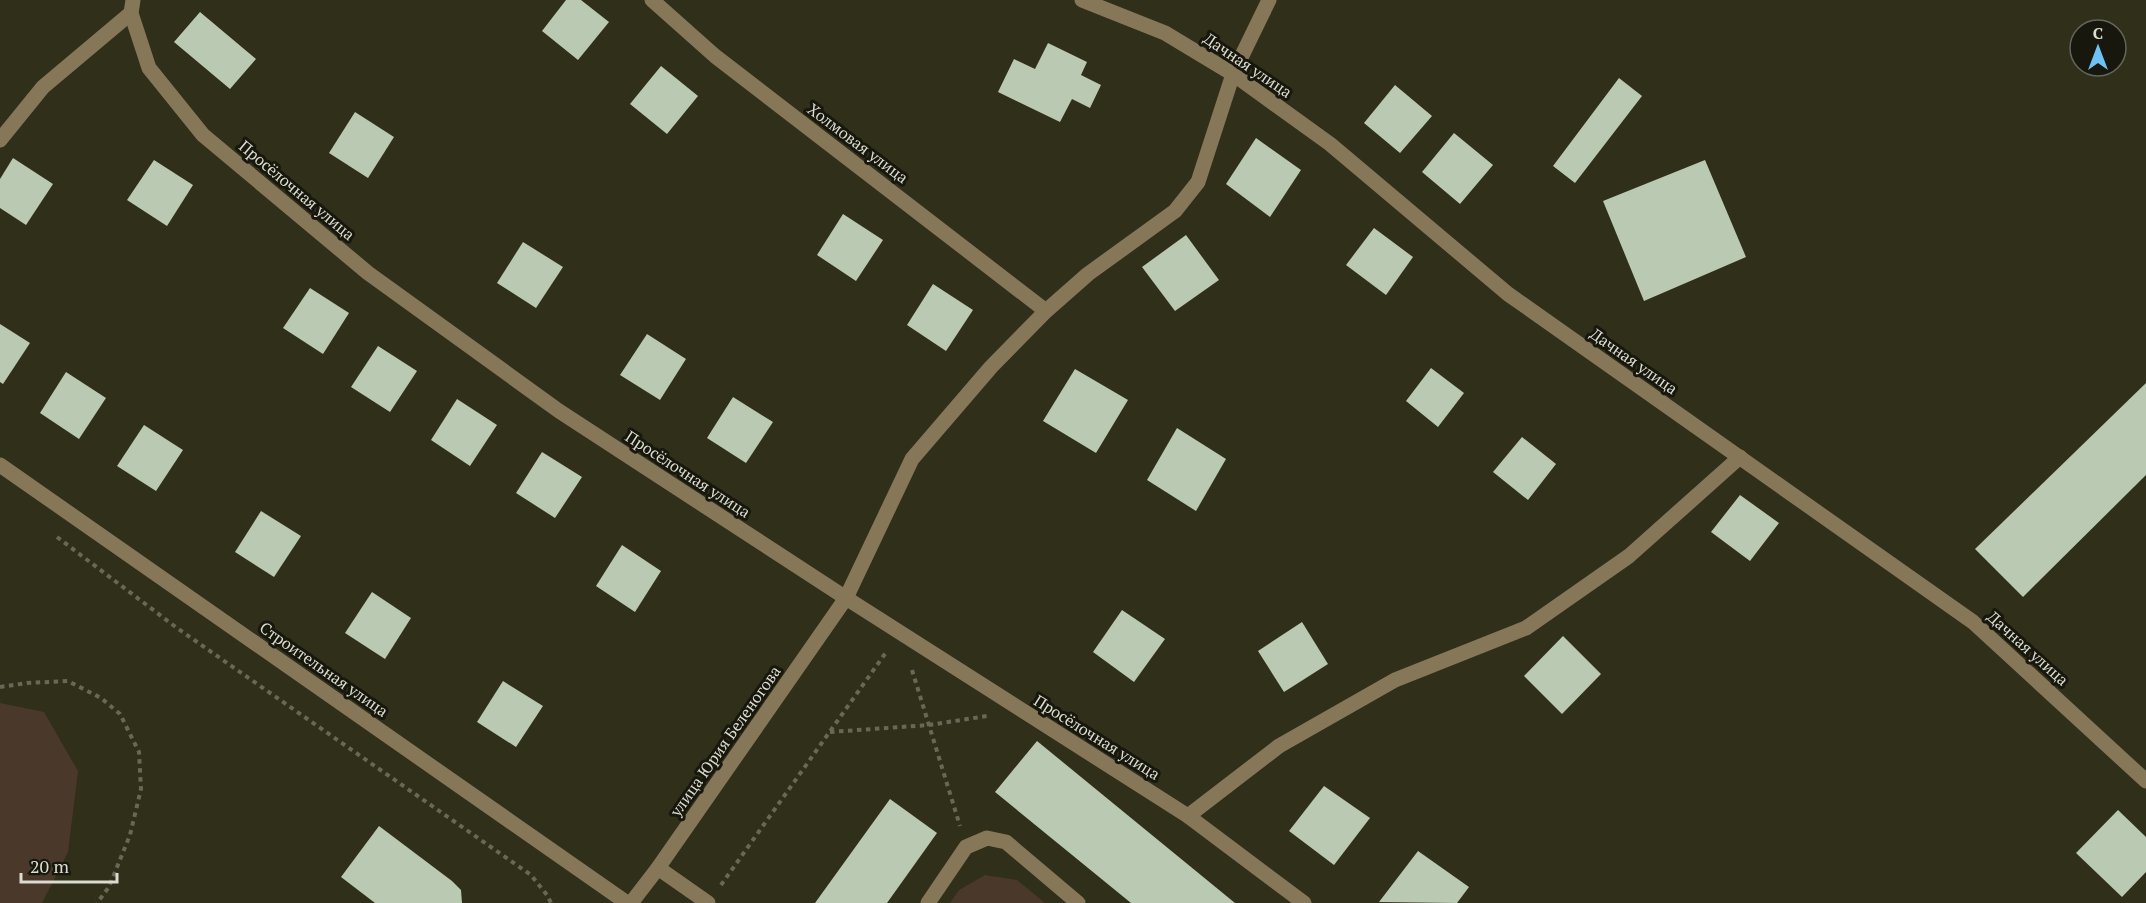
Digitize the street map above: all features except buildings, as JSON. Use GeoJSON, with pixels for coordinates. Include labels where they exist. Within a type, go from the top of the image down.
{"type":"FeatureCollection","features":[{"type":"Feature","properties":{"kind":"street","name":"Холмовая улица"},"geometry":{"type":"LineString","coordinates":[[652,0],[715,56],[1046,311]]}},
{"type":"Feature","properties":{"kind":"street","name":"Дачная улица"},"geometry":{"type":"LineString","coordinates":[[1082,0],[1165,33],[1233,74],[1330,144],[1508,294],[1973,622],[2146,781]]}},
{"type":"Feature","properties":{"kind":"street","name":"улица Юрия Беленогова"},"geometry":{"type":"LineString","coordinates":[[629,903],[658,868],[846,598],[912,459],[991,367],[1046,311],[1088,273],[1176,211],[1198,182],[1233,74],[1269,0]]}},
{"type":"Feature","properties":{"kind":"street"},"geometry":{"type":"LineString","coordinates":[[0,140],[43,87],[132,6]]}},
{"type":"Feature","properties":{"kind":"street","name":"Просёлочная улица"},"geometry":{"type":"LineString","coordinates":[[132,6],[149,68],[203,135],[368,273],[559,411],[900,633],[1188,816],[1304,903]]}},
{"type":"Feature","properties":{"kind":"street"},"geometry":{"type":"LineString","coordinates":[[1188,816],[1279,746],[1395,680],[1526,628],[1629,556],[1740,457]]}},
{"type":"Feature","properties":{"kind":"street","name":"Строительная улица"},"geometry":{"type":"LineString","coordinates":[[0,465],[629,903]]}},
{"type":"Feature","properties":{"kind":"street"},"geometry":{"type":"LineString","coordinates":[[927,903],[966,847],[987,838],[1006,843],[1078,903]]}},
{"type":"Feature","properties":{"kind":"street"},"geometry":{"type":"LineString","coordinates":[[658,868],[712,898]]}},
{"type":"Feature","properties":{"kind":"path"},"geometry":{"type":"LineString","coordinates":[[49,531],[177,628],[531,875],[551,903]]}},
{"type":"Feature","properties":{"kind":"path"},"geometry":{"type":"LineString","coordinates":[[900,633],[966,847]]}},
{"type":"Feature","properties":{"kind":"path"},"geometry":{"type":"LineString","coordinates":[[712,898],[900,633]]}},
{"type":"Feature","properties":{"kind":"path"},"geometry":{"type":"LineString","coordinates":[[0,687],[68,681],[102,698],[120,714],[139,752],[141,789],[130,836],[109,886],[97,903]]}},
{"type":"Feature","properties":{"kind":"path"},"geometry":{"type":"LineString","coordinates":[[830,732],[929,725],[1023,711]]}},
{"type":"Feature","properties":{"kind":"shaded area"},"geometry":{"type":"Polygon","coordinates":[[[0,703],[44,712],[78,771],[68,852],[42,903],[0,903],[0,703]]]}},
{"type":"Feature","properties":{"kind":"shaded area"},"geometry":{"type":"Polygon","coordinates":[[[985,875],[1017,880],[1045,903],[950,903],[959,890],[985,875]]]}}]}
